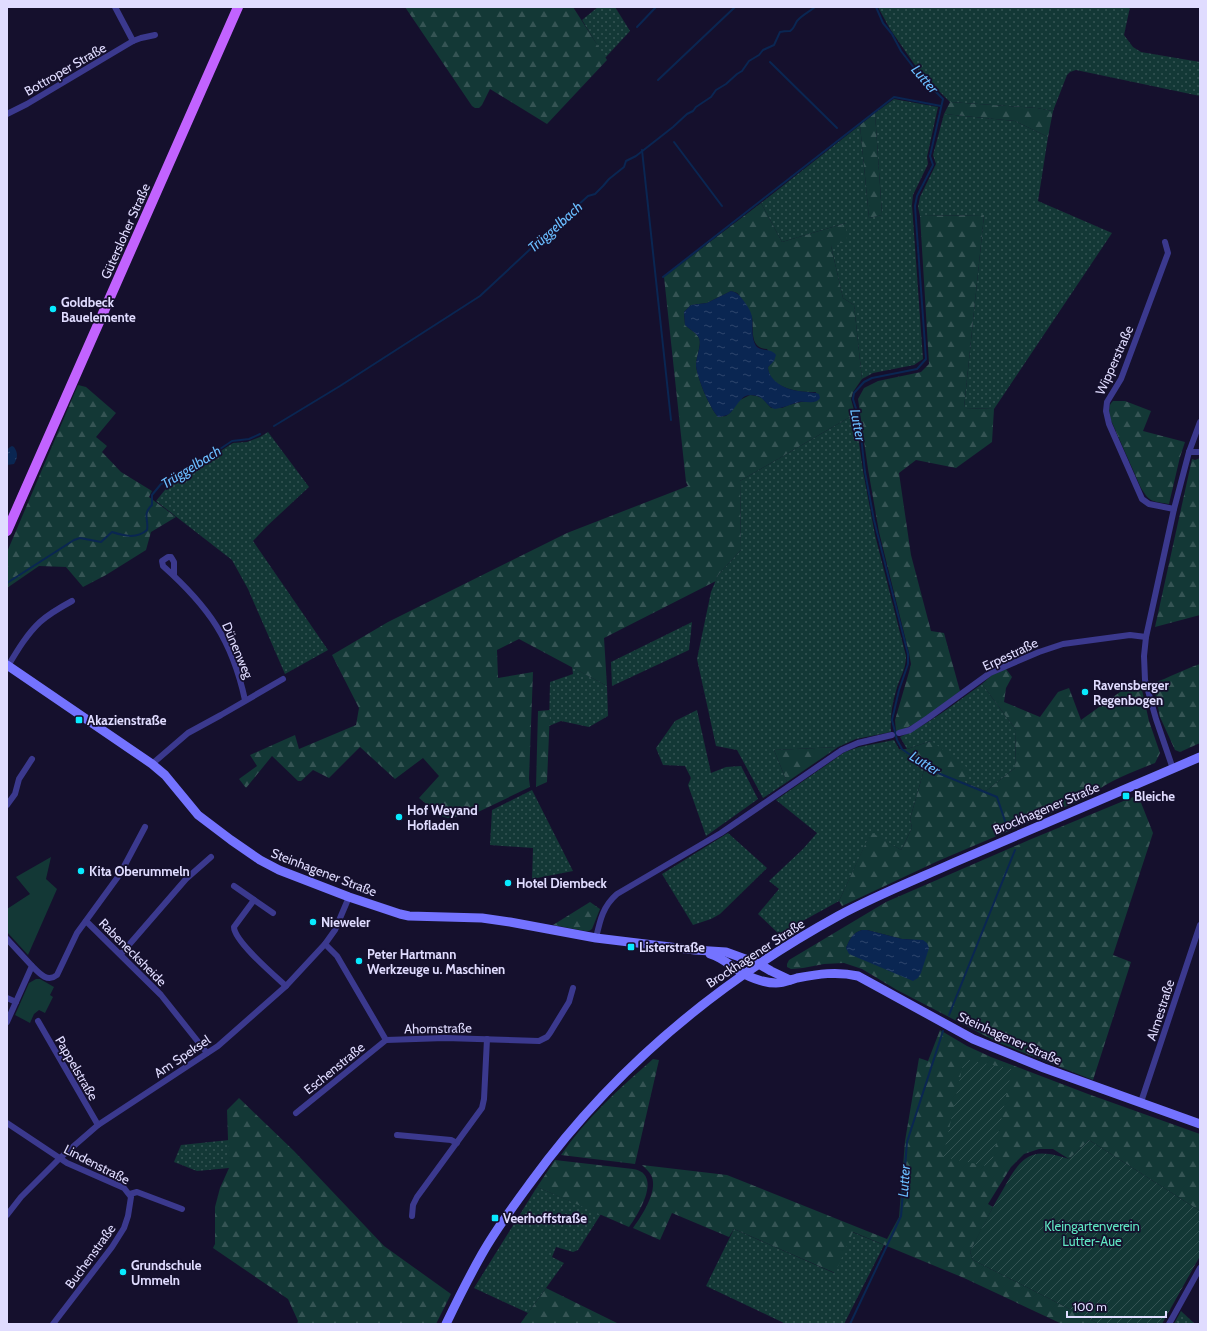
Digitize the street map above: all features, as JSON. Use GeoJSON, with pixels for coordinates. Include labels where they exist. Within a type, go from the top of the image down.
{"type":"FeatureCollection","features":[{"type":"Feature","properties":{"kind":"main road","name":"Gütersloher Straße"},"geometry":{"type":"LineString","coordinates":[[7,531],[238,7]]}},
{"type":"Feature","properties":{"kind":"main road","name":"Steinhagener Straße"},"geometry":{"type":"LineString","coordinates":[[8,666],[152,764],[165,776],[198,814],[252,855],[279,870],[349,897],[409,916],[487,919],[596,938],[695,950],[726,952],[759,964],[790,980]]}},
{"type":"Feature","properties":{"kind":"main road","name":"Brockhagener Straße"},"geometry":{"type":"LineString","coordinates":[[446,1324],[482,1253],[515,1204],[567,1134],[606,1091],[665,1035],[698,1008],[744,974],[806,934],[876,897],[1006,839],[1200,757]]}},
{"type":"Feature","properties":{"kind":"main road","name":"Steinhagener Straße"},"geometry":{"type":"LineString","coordinates":[[695,950],[718,957],[744,974],[768,982],[782,983],[816,974],[835,972],[858,976],[973,1039],[1044,1068],[1200,1124]]}},
{"type":"Feature","properties":{"kind":"street"},"geometry":{"type":"LineString","coordinates":[[115,7],[133,41]]}},
{"type":"Feature","properties":{"kind":"street","name":"Bottroper Straße"},"geometry":{"type":"LineString","coordinates":[[7,114],[27,104],[133,41],[155,36]]}},
{"type":"Feature","properties":{"kind":"street","name":"Wipperstraße"},"geometry":{"type":"LineString","coordinates":[[1165,242],[1168,253],[1121,379],[1107,402],[1106,411],[1109,424],[1142,499],[1149,504],[1174,509]]}},
{"type":"Feature","properties":{"kind":"street"},"geometry":{"type":"LineString","coordinates":[[1173,769],[1156,719],[1145,680],[1144,656],[1146,637],[1174,509],[1189,452],[1200,422]]}},
{"type":"Feature","properties":{"kind":"street"},"geometry":{"type":"LineString","coordinates":[[1189,452],[1200,452]]}},
{"type":"Feature","properties":{"kind":"street","name":"Dünenweg"},"geometry":{"type":"LineString","coordinates":[[174,575],[203,606],[220,630],[232,657],[245,700]]}},
{"type":"Feature","properties":{"kind":"street","name":"Steinhagener Straße"},"geometry":{"type":"LineString","coordinates":[[8,666],[39,623],[56,610],[72,601]]}},
{"type":"Feature","properties":{"kind":"street","name":"Erpestraße"},"geometry":{"type":"LineString","coordinates":[[899,733],[910,730],[990,673],[1057,645],[1130,635],[1146,637]]}},
{"type":"Feature","properties":{"kind":"street","name":"Dünenweg"},"geometry":{"type":"LineString","coordinates":[[152,764],[188,732],[221,715],[283,679]]}},
{"type":"Feature","properties":{"kind":"street"},"geometry":{"type":"LineString","coordinates":[[596,938],[605,909],[609,901],[617,894],[721,833],[842,750],[858,743],[892,735]]}},
{"type":"Feature","properties":{"kind":"street"},"geometry":{"type":"LineString","coordinates":[[7,805],[15,794],[19,779],[32,759]]}},
{"type":"Feature","properties":{"kind":"street"},"geometry":{"type":"LineString","coordinates":[[86,920],[120,874],[146,827]]}},
{"type":"Feature","properties":{"kind":"street"},"geometry":{"type":"LineString","coordinates":[[121,954],[186,879],[211,857]]}},
{"type":"Feature","properties":{"kind":"street"},"geometry":{"type":"LineString","coordinates":[[234,886],[273,913]]}},
{"type":"Feature","properties":{"kind":"street","name":"Am Speksel"},"geometry":{"type":"LineString","coordinates":[[7,1214],[21,1197],[60,1158],[98,1125],[218,1046],[286,986],[325,944],[335,930],[349,897]]}},
{"type":"Feature","properties":{"kind":"street"},"geometry":{"type":"LineString","coordinates":[[254,900],[234,927],[234,931],[236,936],[248,949],[286,986]]}},
{"type":"Feature","properties":{"kind":"street","name":"Rabenecksheide"},"geometry":{"type":"LineString","coordinates":[[32,966],[41,975],[47,978],[53,978],[57,975],[86,920],[161,996],[207,1053]]}},
{"type":"Feature","properties":{"kind":"street","name":"Almestraße"},"geometry":{"type":"LineString","coordinates":[[1141,1102],[1200,925]]}},
{"type":"Feature","properties":{"kind":"street"},"geometry":{"type":"LineString","coordinates":[[7,939],[32,966],[7,1022]]}},
{"type":"Feature","properties":{"kind":"street","name":"Ahornstraße"},"geometry":{"type":"LineString","coordinates":[[325,944],[337,956],[386,1040],[444,1038],[534,1042],[547,1037],[569,1002],[573,988]]}},
{"type":"Feature","properties":{"kind":"street"},"geometry":{"type":"LineString","coordinates":[[7,998],[16,1002]]}},
{"type":"Feature","properties":{"kind":"street","name":"Pappelstraße"},"geometry":{"type":"LineString","coordinates":[[38,1021],[98,1125]]}},
{"type":"Feature","properties":{"kind":"street"},"geometry":{"type":"LineString","coordinates":[[412,1216],[415,1201],[482,1108],[484,1099],[487,1039]]}},
{"type":"Feature","properties":{"kind":"street","name":"Eschenstraße"},"geometry":{"type":"LineString","coordinates":[[296,1114],[386,1040]]}},
{"type":"Feature","properties":{"kind":"street","name":"Lindenstraße"},"geometry":{"type":"LineString","coordinates":[[7,1123],[66,1163],[124,1188],[130,1194],[137,1192],[182,1209]]}},
{"type":"Feature","properties":{"kind":"street"},"geometry":{"type":"LineString","coordinates":[[397,1135],[451,1140],[457,1143]]}},
{"type":"Feature","properties":{"kind":"street","name":"Buchenstraße"},"geometry":{"type":"LineString","coordinates":[[53,1324],[112,1247],[124,1228],[132,1200],[130,1194]]}},
{"type":"Feature","properties":{"kind":"street"},"geometry":{"type":"LineString","coordinates":[[1169,1324],[1200,1268]]}},
{"type":"Feature","properties":{"kind":"green space"},"geometry":{"type":"Polygon","coordinates":[[[405,7],[573,7],[607,60],[547,124],[490,89],[482,105],[479,108],[475,108],[472,106],[405,7]]]}},
{"type":"Feature","properties":{"kind":"green space"},"geometry":{"type":"Polygon","coordinates":[[[598,7],[615,7],[630,31],[605,58],[582,20],[598,7]]]}},
{"type":"Feature","properties":{"kind":"green space"},"geometry":{"type":"Polygon","coordinates":[[[878,7],[1130,7],[1124,35],[1133,47],[1141,52],[1200,62],[1200,96],[1076,70],[1067,75],[1053,111],[1037,108],[950,102],[919,71],[890,29],[878,7]]]}},
{"type":"Feature","properties":{"kind":"green space"},"geometry":{"type":"Polygon","coordinates":[[[894,99],[938,107],[927,157],[928,164],[913,195],[912,205],[923,359],[914,365],[873,373],[862,379],[854,305],[843,298],[831,246],[846,223],[782,242],[761,203],[860,125],[869,218],[882,215],[875,113],[894,99]]]}},
{"type":"Feature","properties":{"kind":"green space"},"geometry":{"type":"Polygon","coordinates":[[[950,102],[1037,108],[1053,111],[1048,137],[1015,121],[944,114],[950,102]]]}},
{"type":"Feature","properties":{"kind":"green space"},"geometry":{"type":"Polygon","coordinates":[[[875,113],[882,215],[869,218],[860,125],[875,113]]]}},
{"type":"Feature","properties":{"kind":"green space"},"geometry":{"type":"Polygon","coordinates":[[[944,114],[1015,121],[1048,137],[1038,201],[1112,233],[994,409],[964,408],[984,215],[920,216],[918,207],[920,197],[936,164],[933,155],[944,114]]]}},
{"type":"Feature","properties":{"kind":"green space"},"geometry":{"type":"Polygon","coordinates":[[[761,203],[782,242],[846,223],[847,241],[831,246],[843,298],[854,305],[862,379],[853,392],[851,399],[855,414],[740,481],[741,550],[718,575],[716,581],[604,638],[607,686],[519,639],[497,650],[498,678],[533,672],[529,779],[530,787],[476,813],[448,818],[441,816],[419,798],[439,776],[423,758],[395,779],[360,747],[329,778],[313,770],[301,781],[298,781],[272,756],[246,788],[239,779],[257,766],[250,755],[295,735],[299,749],[356,725],[359,708],[332,655],[388,622],[567,533],[688,486],[686,482],[664,277],[761,203]],[[731,291],[707,303],[691,305],[684,312],[685,325],[698,336],[700,341],[696,366],[701,385],[718,417],[726,416],[731,412],[738,401],[750,395],[762,398],[771,408],[782,408],[801,402],[814,402],[816,392],[786,388],[773,380],[769,374],[768,367],[774,360],[767,349],[761,348],[755,342],[752,317],[738,294],[731,291]]]}},
{"type":"Feature","properties":{"kind":"green space"},"geometry":{"type":"Polygon","coordinates":[[[984,215],[964,408],[994,409],[992,442],[956,468],[916,460],[899,473],[911,555],[931,631],[944,633],[960,691],[922,719],[905,729],[896,732],[895,720],[911,664],[879,532],[858,399],[864,388],[878,381],[921,372],[929,364],[920,216],[984,215]]]}},
{"type":"Feature","properties":{"kind":"green space"},"geometry":{"type":"Polygon","coordinates":[[[78,385],[86,387],[116,413],[96,437],[107,446],[102,452],[121,472],[152,491],[149,497],[176,517],[151,532],[146,550],[106,575],[83,587],[66,567],[39,566],[7,588],[7,552],[78,385]]]}},
{"type":"Feature","properties":{"kind":"green space"},"geometry":{"type":"Polygon","coordinates":[[[1113,401],[1125,401],[1151,411],[1143,431],[1185,442],[1169,504],[1149,499],[1141,488],[1110,418],[1109,411],[1113,401]]]}},
{"type":"Feature","properties":{"kind":"green space"},"geometry":{"type":"Polygon","coordinates":[[[855,414],[863,471],[875,535],[906,656],[904,670],[897,686],[893,701],[891,732],[856,739],[838,747],[774,750],[787,782],[763,798],[737,750],[716,746],[697,659],[711,592],[718,575],[741,550],[740,481],[855,414]]]}},
{"type":"Feature","properties":{"kind":"green space"},"geometry":{"type":"Polygon","coordinates":[[[268,432],[309,487],[253,541],[328,650],[285,674],[248,589],[232,560],[156,501],[173,480],[184,472],[194,468],[233,443],[247,442],[268,432]]]}},
{"type":"Feature","properties":{"kind":"green space"},"geometry":{"type":"Polygon","coordinates":[[[1200,458],[1200,615],[1155,627],[1192,459],[1195,460],[1200,458]]]}},
{"type":"Feature","properties":{"kind":"green space"},"geometry":{"type":"Polygon","coordinates":[[[692,622],[689,650],[612,686],[611,662],[692,622]]]}},
{"type":"Feature","properties":{"kind":"green space"},"geometry":{"type":"Polygon","coordinates":[[[1200,664],[1200,743],[1180,752],[1175,750],[1160,717],[1153,683],[1200,664]]]}},
{"type":"Feature","properties":{"kind":"green space"},"geometry":{"type":"Polygon","coordinates":[[[572,667],[607,686],[608,716],[589,727],[561,721],[549,726],[550,682],[573,674],[572,667]]]}},
{"type":"Feature","properties":{"kind":"green space"},"geometry":{"type":"Polygon","coordinates":[[[1006,669],[1012,677],[1006,688],[1004,702],[1040,717],[1058,692],[1069,688],[1081,720],[1120,692],[1140,681],[1149,721],[1160,753],[1155,763],[1105,785],[1091,796],[938,861],[842,906],[839,901],[871,832],[901,850],[912,828],[910,819],[924,770],[899,749],[907,749],[931,741],[969,769],[964,782],[986,791],[1015,768],[1016,730],[982,684],[992,675],[1006,669]]]}},
{"type":"Feature","properties":{"kind":"green space"},"geometry":{"type":"Polygon","coordinates":[[[982,684],[1016,730],[1015,768],[986,791],[964,782],[931,741],[907,749],[900,737],[932,720],[982,684]]]}},
{"type":"Feature","properties":{"kind":"green space"},"geometry":{"type":"Polygon","coordinates":[[[550,710],[547,782],[536,787],[538,711],[550,710]]]}},
{"type":"Feature","properties":{"kind":"green space"},"geometry":{"type":"Polygon","coordinates":[[[697,710],[711,773],[726,767],[741,766],[758,799],[706,836],[688,785],[691,778],[685,766],[663,765],[656,748],[675,721],[697,710]]]}},
{"type":"Feature","properties":{"kind":"green space"},"geometry":{"type":"Polygon","coordinates":[[[894,740],[899,749],[924,770],[910,819],[912,828],[901,850],[871,833],[839,901],[779,934],[758,914],[779,889],[769,881],[803,849],[817,833],[776,800],[845,752],[859,747],[894,740]]]}},
{"type":"Feature","properties":{"kind":"green space"},"geometry":{"type":"Polygon","coordinates":[[[838,747],[787,782],[774,750],[838,747]]]}},
{"type":"Feature","properties":{"kind":"green space"},"geometry":{"type":"Polygon","coordinates":[[[532,790],[573,871],[532,879],[533,848],[490,845],[492,810],[532,790]]]}},
{"type":"Feature","properties":{"kind":"green space"},"geometry":{"type":"Polygon","coordinates":[[[1138,795],[1153,833],[1113,955],[1131,962],[1093,1080],[999,1043],[897,990],[862,969],[844,963],[824,964],[791,969],[787,967],[789,960],[886,902],[1138,795]],[[867,930],[859,931],[854,935],[850,939],[846,948],[914,939],[902,939],[867,930]]]}},
{"type":"Feature","properties":{"kind":"green space"},"geometry":{"type":"Polygon","coordinates":[[[728,833],[767,868],[720,914],[711,919],[693,925],[662,874],[728,833]]]}},
{"type":"Feature","properties":{"kind":"green space"},"geometry":{"type":"Polygon","coordinates":[[[51,857],[46,879],[57,889],[28,955],[7,932],[7,909],[30,894],[16,877],[51,857]]]}},
{"type":"Feature","properties":{"kind":"green space"},"geometry":{"type":"Polygon","coordinates":[[[590,902],[600,909],[592,929],[589,931],[553,925],[590,902]]]}},
{"type":"Feature","properties":{"kind":"green space"},"geometry":{"type":"Polygon","coordinates":[[[36,979],[40,979],[54,987],[50,995],[53,997],[45,1013],[39,1010],[34,1014],[30,1023],[15,1015],[29,983],[36,979]]]}},
{"type":"Feature","properties":{"kind":"green space"},"geometry":{"type":"Polygon","coordinates":[[[940,1030],[967,1046],[991,1057],[1200,1134],[1200,1211],[1089,1140],[1069,1159],[1053,1149],[1039,1149],[1024,1154],[1011,1167],[988,1204],[993,1207],[970,1252],[973,1260],[1099,1324],[1062,1324],[964,1278],[853,1232],[835,1273],[734,1229],[729,1237],[672,1213],[660,1240],[633,1228],[641,1217],[648,1203],[653,1188],[651,1175],[642,1165],[727,1175],[887,1239],[899,1217],[905,1141],[919,1058],[928,1061],[940,1030]]]}},
{"type":"Feature","properties":{"kind":"green space"},"geometry":{"type":"Polygon","coordinates":[[[653,1059],[659,1060],[635,1164],[561,1155],[592,1116],[653,1059]]]}},
{"type":"Feature","properties":{"kind":"green space"},"geometry":{"type":"Polygon","coordinates":[[[964,1059],[1012,1069],[991,1167],[943,1157],[964,1059]]]}},
{"type":"Feature","properties":{"kind":"green space"},"geometry":{"type":"Polygon","coordinates":[[[239,1098],[294,1151],[384,1246],[451,1294],[436,1324],[297,1324],[298,1321],[288,1299],[213,1248],[215,1244],[215,1207],[220,1188],[229,1168],[227,1110],[239,1098]]]}},
{"type":"Feature","properties":{"kind":"green space"},"geometry":{"type":"Polygon","coordinates":[[[229,1140],[229,1168],[197,1171],[174,1162],[181,1145],[229,1140]]]}},
{"type":"Feature","properties":{"kind":"green space","name":"Kleingartenverein Lutter-Aue"},"geometry":{"type":"Polygon","coordinates":[[[1089,1140],[1200,1211],[1200,1256],[1162,1324],[1099,1324],[973,1260],[970,1252],[991,1210],[1016,1168],[1025,1159],[1035,1154],[1047,1154],[1069,1159],[1089,1140]]]}},
{"type":"Feature","properties":{"kind":"green space"},"geometry":{"type":"Polygon","coordinates":[[[555,1160],[633,1169],[642,1172],[646,1178],[648,1186],[646,1195],[643,1204],[629,1227],[537,1187],[555,1160]]]}},
{"type":"Feature","properties":{"kind":"green space"},"geometry":{"type":"Polygon","coordinates":[[[537,1187],[601,1214],[578,1250],[573,1252],[556,1247],[552,1257],[564,1263],[528,1313],[474,1288],[537,1187]]]}},
{"type":"Feature","properties":{"kind":"green space"},"geometry":{"type":"Polygon","coordinates":[[[734,1229],[834,1273],[852,1232],[884,1245],[844,1324],[786,1324],[706,1286],[734,1229]]]}},
{"type":"Feature","properties":{"kind":"green space"},"geometry":{"type":"Polygon","coordinates":[[[546,1288],[617,1323],[617,1324],[520,1324],[546,1288]]]}},
{"type":"Feature","properties":{"kind":"green space"},"geometry":{"type":"Polygon","coordinates":[[[1181,1311],[1195,1324],[1174,1324],[1181,1311]]]}},
{"type":"Feature","properties":{"kind":"water"},"geometry":{"type":"Polygon","coordinates":[[[731,291],[739,295],[750,310],[752,317],[753,340],[756,346],[761,349],[771,351],[776,355],[774,361],[768,367],[772,378],[778,384],[790,389],[819,394],[820,398],[818,400],[813,402],[799,402],[775,409],[760,397],[747,395],[729,414],[718,417],[701,385],[696,366],[700,341],[698,336],[685,325],[684,312],[691,305],[707,303],[731,291]]]}},
{"type":"Feature","properties":{"kind":"water"},"geometry":{"type":"Polygon","coordinates":[[[12,446],[16,451],[17,457],[14,464],[7,465],[7,451],[9,447],[12,446]]]}},
{"type":"Feature","properties":{"kind":"water"},"geometry":{"type":"Polygon","coordinates":[[[862,930],[902,939],[923,940],[927,943],[929,948],[918,978],[913,981],[849,954],[846,948],[850,939],[862,930]]]}},
{"type":"Feature","properties":{"kind":"waterway"},"geometry":{"type":"LineString","coordinates":[[637,27],[656,7]]}},
{"type":"Feature","properties":{"kind":"waterway"},"geometry":{"type":"LineString","coordinates":[[658,80],[735,7]]}},
{"type":"Feature","properties":{"kind":"waterway","name":"Trüggelbach"},"geometry":{"type":"LineString","coordinates":[[274,426],[340,386],[480,296],[554,227],[563,223],[576,207],[588,196],[595,194],[609,179],[624,167],[626,161],[636,156],[687,114],[711,97],[716,90],[742,71],[749,61],[759,55],[763,50],[774,45],[780,32],[790,31],[803,15],[815,7]]}},
{"type":"Feature","properties":{"kind":"waterway","name":"Lutter"},"geometry":{"type":"LineString","coordinates":[[876,7],[883,23],[892,34],[901,51],[921,77],[943,99],[930,156],[933,165],[917,196],[915,206],[926,359],[917,369],[872,378],[864,382],[854,393],[853,399],[859,418],[865,472],[874,520],[908,654],[908,664],[899,690],[892,720],[897,740],[902,749],[933,771],[997,797],[1007,827]]}},
{"type":"Feature","properties":{"kind":"waterway"},"geometry":{"type":"LineString","coordinates":[[770,62],[837,128]]}},
{"type":"Feature","properties":{"kind":"waterway"},"geometry":{"type":"LineString","coordinates":[[663,277],[894,97],[941,106]]}},
{"type":"Feature","properties":{"kind":"waterway"},"geometry":{"type":"LineString","coordinates":[[674,142],[722,206]]}},
{"type":"Feature","properties":{"kind":"waterway"},"geometry":{"type":"LineString","coordinates":[[642,150],[671,420]]}},
{"type":"Feature","properties":{"kind":"waterway","name":"Trüggelbach"},"geometry":{"type":"LineString","coordinates":[[7,583],[74,540],[80,538],[101,542],[112,532],[130,536],[143,533],[147,530],[147,511],[152,505],[152,495],[161,484],[171,479],[182,470],[194,466],[232,441],[249,439],[260,434]]}},
{"type":"Feature","properties":{"kind":"waterway","name":"Lutter"},"geometry":{"type":"LineString","coordinates":[[949,1015],[1015,850]]}},
{"type":"Feature","properties":{"kind":"waterway","name":"Lutter"},"geometry":{"type":"LineString","coordinates":[[850,1324],[901,1216],[907,1142],[943,1031]]}},
{"type":"Feature","properties":{"kind":"place","name":"Goldbeck Bauelemente"},"geometry":{"type":"Point","coordinates":[53,309]}},
{"type":"Feature","properties":{"kind":"place","name":"Ravensberger Regenbogen"},"geometry":{"type":"Point","coordinates":[1085,692]}},
{"type":"Feature","properties":{"kind":"place","name":"Akazienstraße"},"geometry":{"type":"Point","coordinates":[79,720]}},
{"type":"Feature","properties":{"kind":"place","name":"Bleiche"},"geometry":{"type":"Point","coordinates":[1126,796]}},
{"type":"Feature","properties":{"kind":"place","name":"Hof Weyand Hofladen"},"geometry":{"type":"Point","coordinates":[399,817]}},
{"type":"Feature","properties":{"kind":"place","name":"Kita Oberummeln"},"geometry":{"type":"Point","coordinates":[81,871]}},
{"type":"Feature","properties":{"kind":"place","name":"Hotel Diembeck"},"geometry":{"type":"Point","coordinates":[508,883]}},
{"type":"Feature","properties":{"kind":"place","name":"Nieweler"},"geometry":{"type":"Point","coordinates":[313,922]}},
{"type":"Feature","properties":{"kind":"place","name":"Listerstraße"},"geometry":{"type":"Point","coordinates":[631,947]}},
{"type":"Feature","properties":{"kind":"place","name":"Peter Hartmann Werkzeuge u. Maschinen"},"geometry":{"type":"Point","coordinates":[359,961]}},
{"type":"Feature","properties":{"kind":"place","name":"Veerhoffstraße"},"geometry":{"type":"Point","coordinates":[495,1218]}},
{"type":"Feature","properties":{"kind":"place","name":"Grundschule Ummeln"},"geometry":{"type":"Point","coordinates":[123,1272]}}]}
